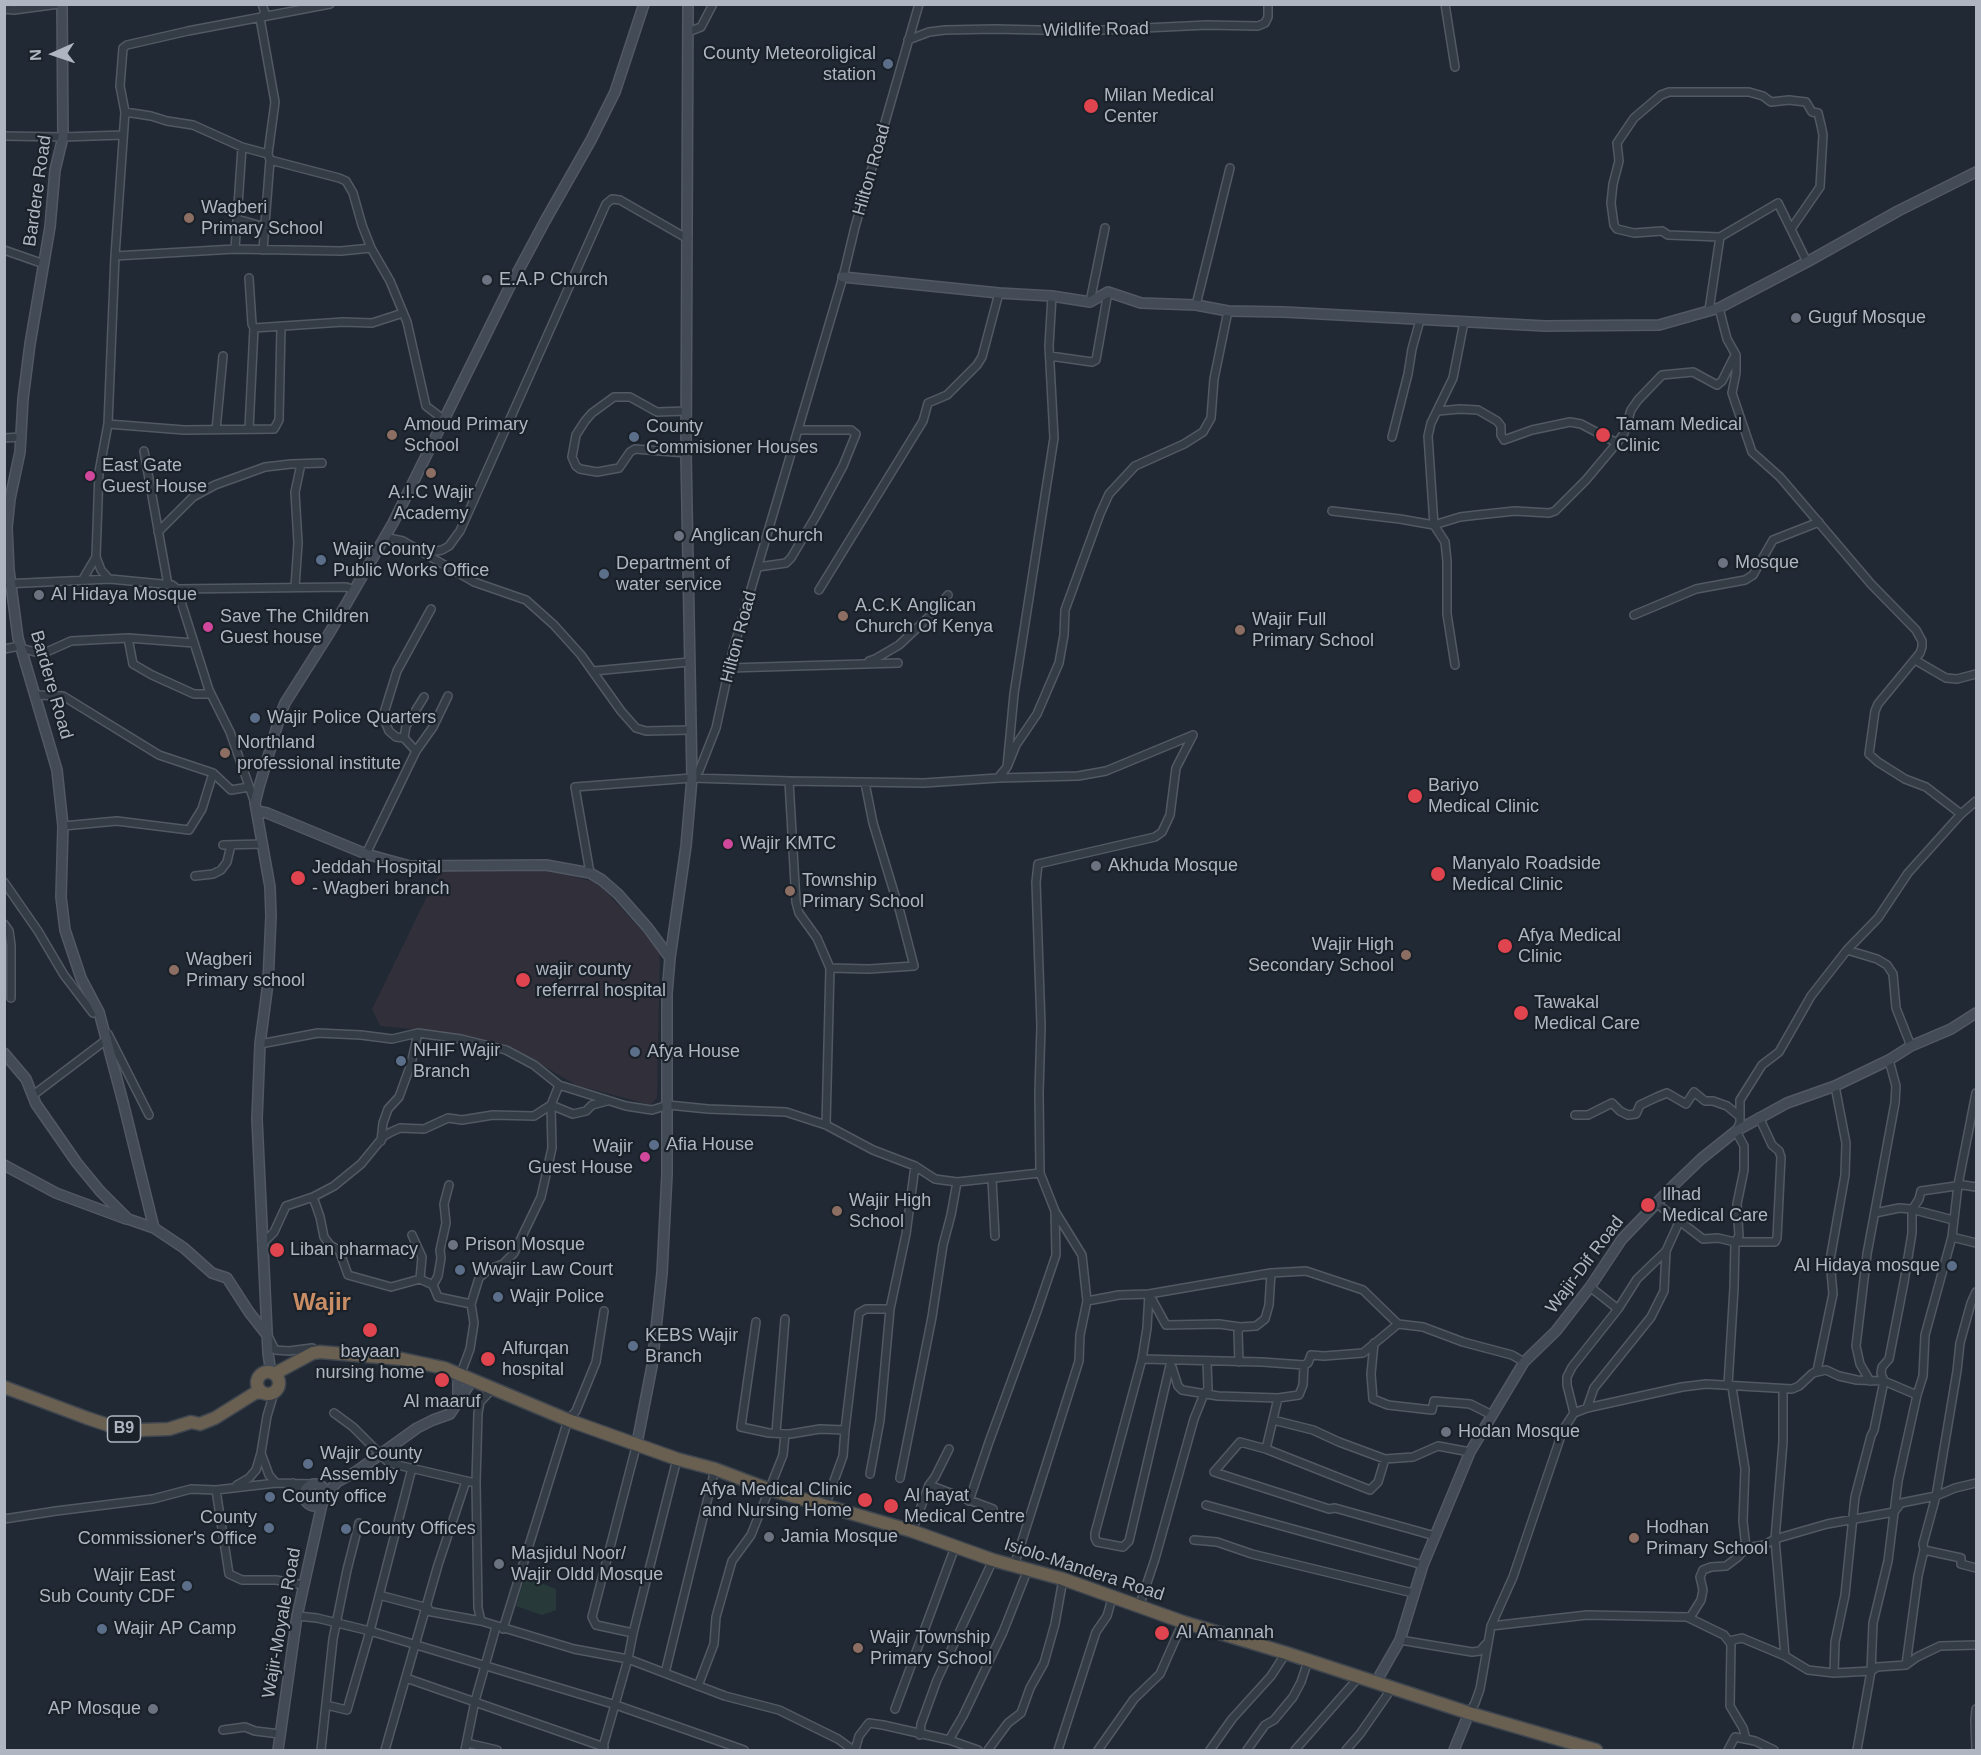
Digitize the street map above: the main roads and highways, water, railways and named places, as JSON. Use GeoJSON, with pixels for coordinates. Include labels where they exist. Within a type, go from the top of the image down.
{"type":"FeatureCollection","features":[{"type":"Feature","properties":{"kind":"highway","name":"Isiolo-Mandera Road"},"geometry":{"type":"LineString","coordinates":[[4,1387],[87,1418],[128,1430],[169,1429],[191,1422],[200,1424],[215,1418],[255,1393],[290,1365],[313,1353],[335,1352],[429,1364],[461,1373],[568,1420],[677,1459],[715,1469],[768,1489],[912,1531],[993,1560],[1113,1596],[1183,1622],[1469,1713],[1596,1750]]}},
{"type":"Feature","properties":{"kind":"place","name":"County Meteoroligical station"},"geometry":{"type":"Point","coordinates":[888,64]}},
{"type":"Feature","properties":{"kind":"place","name":"Milan Medical Center"},"geometry":{"type":"Point","coordinates":[1091,106]}},
{"type":"Feature","properties":{"kind":"place","name":"Wagberi Primary School"},"geometry":{"type":"Point","coordinates":[189,218]}},
{"type":"Feature","properties":{"kind":"place","name":"E.A.P Church"},"geometry":{"type":"Point","coordinates":[487,280]}},
{"type":"Feature","properties":{"kind":"place","name":"Guguf Mosque"},"geometry":{"type":"Point","coordinates":[1796,318]}},
{"type":"Feature","properties":{"kind":"place","name":"Amoud Primary School"},"geometry":{"type":"Point","coordinates":[392,435]}},
{"type":"Feature","properties":{"kind":"place","name":"Tamam Medical Clinic"},"geometry":{"type":"Point","coordinates":[1603,435]}},
{"type":"Feature","properties":{"kind":"place","name":"County Commisioner Houses"},"geometry":{"type":"Point","coordinates":[634,437]}},
{"type":"Feature","properties":{"kind":"place","name":"A.I.C Wajir Academy"},"geometry":{"type":"Point","coordinates":[431,473]}},
{"type":"Feature","properties":{"kind":"place","name":"East Gate Guest House"},"geometry":{"type":"Point","coordinates":[90,476]}},
{"type":"Feature","properties":{"kind":"place","name":"Anglican Church"},"geometry":{"type":"Point","coordinates":[679,536]}},
{"type":"Feature","properties":{"kind":"place","name":"Wajir County Public Works Office"},"geometry":{"type":"Point","coordinates":[321,560]}},
{"type":"Feature","properties":{"kind":"place","name":"Mosque"},"geometry":{"type":"Point","coordinates":[1723,563]}},
{"type":"Feature","properties":{"kind":"place","name":"Department of water service"},"geometry":{"type":"Point","coordinates":[604,574]}},
{"type":"Feature","properties":{"kind":"place","name":"Al Hidaya Mosque"},"geometry":{"type":"Point","coordinates":[39,595]}},
{"type":"Feature","properties":{"kind":"place","name":"A.C.K Anglican Church Of Kenya"},"geometry":{"type":"Point","coordinates":[843,616]}},
{"type":"Feature","properties":{"kind":"place","name":"Save The Children Guest house"},"geometry":{"type":"Point","coordinates":[208,627]}},
{"type":"Feature","properties":{"kind":"place","name":"Wajir Full Primary School"},"geometry":{"type":"Point","coordinates":[1240,630]}},
{"type":"Feature","properties":{"kind":"place","name":"Wajir Police Quarters"},"geometry":{"type":"Point","coordinates":[255,718]}},
{"type":"Feature","properties":{"kind":"place","name":"Northland professional institute"},"geometry":{"type":"Point","coordinates":[225,753]}},
{"type":"Feature","properties":{"kind":"place","name":"Bariyo Medical Clinic"},"geometry":{"type":"Point","coordinates":[1415,796]}},
{"type":"Feature","properties":{"kind":"place","name":"Wajir KMTC"},"geometry":{"type":"Point","coordinates":[728,844]}},
{"type":"Feature","properties":{"kind":"place","name":"Akhuda Mosque"},"geometry":{"type":"Point","coordinates":[1096,866]}},
{"type":"Feature","properties":{"kind":"place","name":"Manyalo Roadside Medical Clinic"},"geometry":{"type":"Point","coordinates":[1438,874]}},
{"type":"Feature","properties":{"kind":"place","name":"Jeddah Hospital - Wagberi branch"},"geometry":{"type":"Point","coordinates":[298,878]}},
{"type":"Feature","properties":{"kind":"place","name":"Township Primary School"},"geometry":{"type":"Point","coordinates":[790,891]}},
{"type":"Feature","properties":{"kind":"place","name":"Afya Medical Clinic"},"geometry":{"type":"Point","coordinates":[1505,946]}},
{"type":"Feature","properties":{"kind":"place","name":"Wajir High Secondary School"},"geometry":{"type":"Point","coordinates":[1406,955]}},
{"type":"Feature","properties":{"kind":"place","name":"Wagberi Primary school"},"geometry":{"type":"Point","coordinates":[174,970]}},
{"type":"Feature","properties":{"kind":"place","name":"wajir county referrral hospital"},"geometry":{"type":"Point","coordinates":[523,980]}},
{"type":"Feature","properties":{"kind":"place","name":"Tawakal Medical Care"},"geometry":{"type":"Point","coordinates":[1521,1013]}},
{"type":"Feature","properties":{"kind":"place","name":"Afya House"},"geometry":{"type":"Point","coordinates":[635,1052]}},
{"type":"Feature","properties":{"kind":"place","name":"NHIF Wajir Branch"},"geometry":{"type":"Point","coordinates":[401,1061]}},
{"type":"Feature","properties":{"kind":"place","name":"Afia House"},"geometry":{"type":"Point","coordinates":[654,1145]}},
{"type":"Feature","properties":{"kind":"place","name":"Wajir Guest House"},"geometry":{"type":"Point","coordinates":[645,1157]}},
{"type":"Feature","properties":{"kind":"place","name":"Ilhad Medical Care"},"geometry":{"type":"Point","coordinates":[1648,1205]}},
{"type":"Feature","properties":{"kind":"place","name":"Wajir High School"},"geometry":{"type":"Point","coordinates":[837,1211]}},
{"type":"Feature","properties":{"kind":"place","name":"Prison Mosque"},"geometry":{"type":"Point","coordinates":[453,1245]}},
{"type":"Feature","properties":{"kind":"place","name":"Liban pharmacy"},"geometry":{"type":"Point","coordinates":[277,1250]}},
{"type":"Feature","properties":{"kind":"place","name":"Al Hidaya mosque"},"geometry":{"type":"Point","coordinates":[1952,1266]}},
{"type":"Feature","properties":{"kind":"place","name":"Wwajir Law Court"},"geometry":{"type":"Point","coordinates":[460,1270]}},
{"type":"Feature","properties":{"kind":"place","name":"Wajir Police"},"geometry":{"type":"Point","coordinates":[498,1297]}},
{"type":"Feature","properties":{"kind":"place","name":"bayaan nursing home"},"geometry":{"type":"Point","coordinates":[370,1330]}},
{"type":"Feature","properties":{"kind":"place","name":"KEBS Wajir Branch"},"geometry":{"type":"Point","coordinates":[633,1346]}},
{"type":"Feature","properties":{"kind":"place","name":"Alfurqan hospital"},"geometry":{"type":"Point","coordinates":[488,1359]}},
{"type":"Feature","properties":{"kind":"place","name":"Al maaruf"},"geometry":{"type":"Point","coordinates":[442,1380]}},
{"type":"Feature","properties":{"kind":"place","name":"Hodan Mosque"},"geometry":{"type":"Point","coordinates":[1446,1432]}},
{"type":"Feature","properties":{"kind":"place","name":"Wajir County Assembly"},"geometry":{"type":"Point","coordinates":[308,1464]}},
{"type":"Feature","properties":{"kind":"place","name":"County office"},"geometry":{"type":"Point","coordinates":[270,1497]}},
{"type":"Feature","properties":{"kind":"place","name":"Afya Medical Clinic and Nursing Home"},"geometry":{"type":"Point","coordinates":[865,1500]}},
{"type":"Feature","properties":{"kind":"place","name":"Al hayat Medical Centre"},"geometry":{"type":"Point","coordinates":[891,1506]}},
{"type":"Feature","properties":{"kind":"place","name":"County Commissioner's Office"},"geometry":{"type":"Point","coordinates":[269,1528]}},
{"type":"Feature","properties":{"kind":"place","name":"County Offices"},"geometry":{"type":"Point","coordinates":[346,1529]}},
{"type":"Feature","properties":{"kind":"place","name":"Jamia Mosque"},"geometry":{"type":"Point","coordinates":[769,1537]}},
{"type":"Feature","properties":{"kind":"place","name":"Hodhan Primary School"},"geometry":{"type":"Point","coordinates":[1634,1538]}},
{"type":"Feature","properties":{"kind":"place","name":"Masjidul Noor/ Wajir Oldd Mosque"},"geometry":{"type":"Point","coordinates":[499,1564]}},
{"type":"Feature","properties":{"kind":"place","name":"Wajir East Sub County CDF"},"geometry":{"type":"Point","coordinates":[187,1586]}},
{"type":"Feature","properties":{"kind":"place","name":"Wajir AP Camp"},"geometry":{"type":"Point","coordinates":[102,1629]}},
{"type":"Feature","properties":{"kind":"place","name":"Al Amannah"},"geometry":{"type":"Point","coordinates":[1162,1633]}},
{"type":"Feature","properties":{"kind":"place","name":"Wajir Township Primary School"},"geometry":{"type":"Point","coordinates":[858,1648]}},
{"type":"Feature","properties":{"kind":"place","name":"AP Mosque"},"geometry":{"type":"Point","coordinates":[153,1709]}},
{"type":"Feature","properties":{"kind":"district","name":"Wajir"},"geometry":{"type":"Point","coordinates":[322,1303]}}]}
